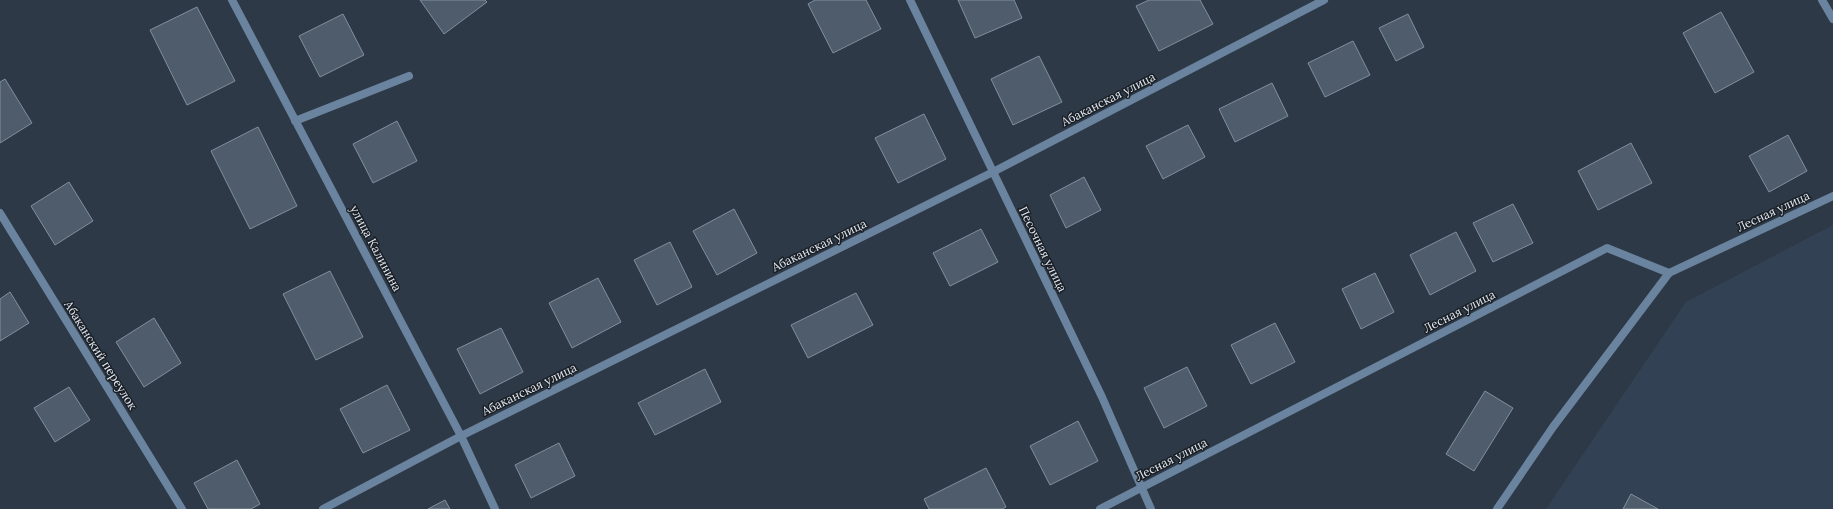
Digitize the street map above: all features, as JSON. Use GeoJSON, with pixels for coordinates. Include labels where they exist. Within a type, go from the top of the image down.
{"type":"FeatureCollection","features":[{"type":"Feature","properties":{"kind":"street","name":"улица Калинина"},"geometry":{"type":"LineString","coordinates":[[232,0],[461,436],[495,509]]}},
{"type":"Feature","properties":{"kind":"street","name":"Песочная улица"},"geometry":{"type":"LineString","coordinates":[[910,0],[1102,397],[1152,509]]}},
{"type":"Feature","properties":{"kind":"street","name":"Абаканская улица"},"geometry":{"type":"LineString","coordinates":[[323,509],[461,436],[993,172],[1324,0]]}},
{"type":"Feature","properties":{"kind":"street"},"geometry":{"type":"LineString","coordinates":[[1822,0],[1833,19]]}},
{"type":"Feature","properties":{"kind":"street"},"geometry":{"type":"LineString","coordinates":[[295,121],[409,76]]}},
{"type":"Feature","properties":{"kind":"street","name":"Лесная улица"},"geometry":{"type":"LineString","coordinates":[[1100,509],[1607,248],[1669,273],[1833,196]]}},
{"type":"Feature","properties":{"kind":"street","name":"Абаканский переулок"},"geometry":{"type":"LineString","coordinates":[[0,213],[182,509]]}},
{"type":"Feature","properties":{"kind":"street"},"geometry":{"type":"LineString","coordinates":[[1497,509],[1553,427],[1669,273]]}},
{"type":"Feature","properties":{"kind":"shaded area"},"geometry":{"type":"Polygon","coordinates":[[[1833,225],[1833,509],[1546,509],[1686,302],[1833,225]]]}},
{"type":"Feature","properties":{"kind":"building"},"geometry":{"type":"Polygon","coordinates":[[[420,0],[485,0],[487,2],[444,34],[420,0]]]}},
{"type":"Feature","properties":{"kind":"building"},"geometry":{"type":"Polygon","coordinates":[[[815,0],[866,0],[881,29],[833,53],[808,4],[815,0]]]}},
{"type":"Feature","properties":{"kind":"building"},"geometry":{"type":"Polygon","coordinates":[[[958,0],[1014,0],[1022,18],[975,38],[958,0]]]}},
{"type":"Feature","properties":{"kind":"building"},"geometry":{"type":"Polygon","coordinates":[[[1149,0],[1200,0],[1213,24],[1159,51],[1136,6],[1149,0]]]}},
{"type":"Feature","properties":{"kind":"building"},"geometry":{"type":"Polygon","coordinates":[[[197,7],[235,81],[187,105],[150,30],[197,7]]]}},
{"type":"Feature","properties":{"kind":"building"},"geometry":{"type":"Polygon","coordinates":[[[1721,12],[1754,72],[1715,93],[1683,33],[1721,12]]]}},
{"type":"Feature","properties":{"kind":"building"},"geometry":{"type":"Polygon","coordinates":[[[343,14],[364,55],[320,77],[299,36],[343,14]]]}},
{"type":"Feature","properties":{"kind":"building"},"geometry":{"type":"Polygon","coordinates":[[[1408,14],[1424,47],[1396,61],[1379,28],[1408,14]]]}},
{"type":"Feature","properties":{"kind":"building"},"geometry":{"type":"Polygon","coordinates":[[[1353,41],[1370,75],[1325,97],[1308,63],[1353,41]]]}},
{"type":"Feature","properties":{"kind":"building"},"geometry":{"type":"Polygon","coordinates":[[[1039,56],[1062,102],[1013,125],[991,79],[1039,56]]]}},
{"type":"Feature","properties":{"kind":"building"},"geometry":{"type":"Polygon","coordinates":[[[5,79],[32,123],[0,143],[0,82],[5,79]]]}},
{"type":"Feature","properties":{"kind":"building"},"geometry":{"type":"Polygon","coordinates":[[[1272,83],[1288,116],[1235,142],[1219,109],[1272,83]]]}},
{"type":"Feature","properties":{"kind":"building"},"geometry":{"type":"Polygon","coordinates":[[[924,114],[946,159],[898,183],[875,138],[924,114]]]}},
{"type":"Feature","properties":{"kind":"building"},"geometry":{"type":"Polygon","coordinates":[[[397,121],[417,161],[373,183],[353,144],[397,121]]]}},
{"type":"Feature","properties":{"kind":"building"},"geometry":{"type":"Polygon","coordinates":[[[1188,125],[1205,157],[1163,179],[1146,146],[1188,125]]]}},
{"type":"Feature","properties":{"kind":"building"},"geometry":{"type":"Polygon","coordinates":[[[258,127],[297,206],[250,229],[211,151],[258,127]]]}},
{"type":"Feature","properties":{"kind":"building"},"geometry":{"type":"Polygon","coordinates":[[[1788,135],[1807,171],[1769,192],[1749,156],[1788,135]]]}},
{"type":"Feature","properties":{"kind":"building"},"geometry":{"type":"Polygon","coordinates":[[[1631,143],[1652,183],[1598,210],[1578,171],[1631,143]]]}},
{"type":"Feature","properties":{"kind":"building"},"geometry":{"type":"Polygon","coordinates":[[[1084,177],[1101,210],[1066,228],[1050,195],[1084,177]]]}},
{"type":"Feature","properties":{"kind":"building"},"geometry":{"type":"Polygon","coordinates":[[[69,182],[93,221],[55,245],[31,206],[69,182]]]}},
{"type":"Feature","properties":{"kind":"building"},"geometry":{"type":"Polygon","coordinates":[[[1513,204],[1533,243],[1493,262],[1473,223],[1513,204]]]}},
{"type":"Feature","properties":{"kind":"building"},"geometry":{"type":"Polygon","coordinates":[[[734,209],[757,253],[717,275],[693,231],[734,209]]]}},
{"type":"Feature","properties":{"kind":"building"},"geometry":{"type":"Polygon","coordinates":[[[981,229],[998,262],[950,286],[933,253],[981,229]]]}},
{"type":"Feature","properties":{"kind":"building"},"geometry":{"type":"Polygon","coordinates":[[[1456,232],[1476,271],[1430,295],[1410,255],[1456,232]]]}},
{"type":"Feature","properties":{"kind":"building"},"geometry":{"type":"Polygon","coordinates":[[[670,242],[692,287],[657,305],[634,260],[670,242]]]}},
{"type":"Feature","properties":{"kind":"building"},"geometry":{"type":"Polygon","coordinates":[[[330,271],[363,337],[316,360],[283,294],[330,271]]]}},
{"type":"Feature","properties":{"kind":"building"},"geometry":{"type":"Polygon","coordinates":[[[1375,273],[1394,312],[1361,329],[1342,289],[1375,273]]]}},
{"type":"Feature","properties":{"kind":"building"},"geometry":{"type":"Polygon","coordinates":[[[598,278],[621,322],[572,348],[549,303],[598,278]]]}},
{"type":"Feature","properties":{"kind":"building"},"geometry":{"type":"Polygon","coordinates":[[[10,292],[29,323],[0,341],[0,299],[10,292]]]}},
{"type":"Feature","properties":{"kind":"building"},"geometry":{"type":"Polygon","coordinates":[[[856,293],[873,325],[808,358],[791,325],[856,293]]]}},
{"type":"Feature","properties":{"kind":"building"},"geometry":{"type":"Polygon","coordinates":[[[154,318],[181,363],[144,387],[116,342],[154,318]]]}},
{"type":"Feature","properties":{"kind":"building"},"geometry":{"type":"Polygon","coordinates":[[[1275,323],[1295,362],[1251,384],[1231,345],[1275,323]]]}},
{"type":"Feature","properties":{"kind":"building"},"geometry":{"type":"Polygon","coordinates":[[[501,328],[523,372],[480,394],[457,349],[501,328]]]}},
{"type":"Feature","properties":{"kind":"building"},"geometry":{"type":"Polygon","coordinates":[[[1187,367],[1207,406],[1164,428],[1144,388],[1187,367]]]}},
{"type":"Feature","properties":{"kind":"building"},"geometry":{"type":"Polygon","coordinates":[[[705,369],[721,402],[655,435],[638,403],[705,369]]]}},
{"type":"Feature","properties":{"kind":"building"},"geometry":{"type":"Polygon","coordinates":[[[387,385],[410,430],[363,453],[340,409],[387,385]]]}},
{"type":"Feature","properties":{"kind":"building"},"geometry":{"type":"Polygon","coordinates":[[[69,387],[90,420],[55,442],[34,408],[69,387]]]}},
{"type":"Feature","properties":{"kind":"building"},"geometry":{"type":"Polygon","coordinates":[[[1485,391],[1513,408],[1474,471],[1446,454],[1485,391]]]}},
{"type":"Feature","properties":{"kind":"building"},"geometry":{"type":"Polygon","coordinates":[[[1078,421],[1098,461],[1050,485],[1030,446],[1078,421]]]}},
{"type":"Feature","properties":{"kind":"building"},"geometry":{"type":"Polygon","coordinates":[[[559,443],[575,476],[531,498],[515,465],[559,443]]]}},
{"type":"Feature","properties":{"kind":"building"},"geometry":{"type":"Polygon","coordinates":[[[237,460],[260,504],[251,509],[208,509],[194,483],[237,460]]]}},
{"type":"Feature","properties":{"kind":"building"},"geometry":{"type":"Polygon","coordinates":[[[986,468],[1006,507],[1002,509],[929,509],[924,499],[986,468]]]}},
{"type":"Feature","properties":{"kind":"building"},"geometry":{"type":"Polygon","coordinates":[[[1631,494],[1658,509],[1623,509],[1631,494]]]}},
{"type":"Feature","properties":{"kind":"building"},"geometry":{"type":"Polygon","coordinates":[[[445,500],[450,509],[428,509],[445,500]]]}}]}
